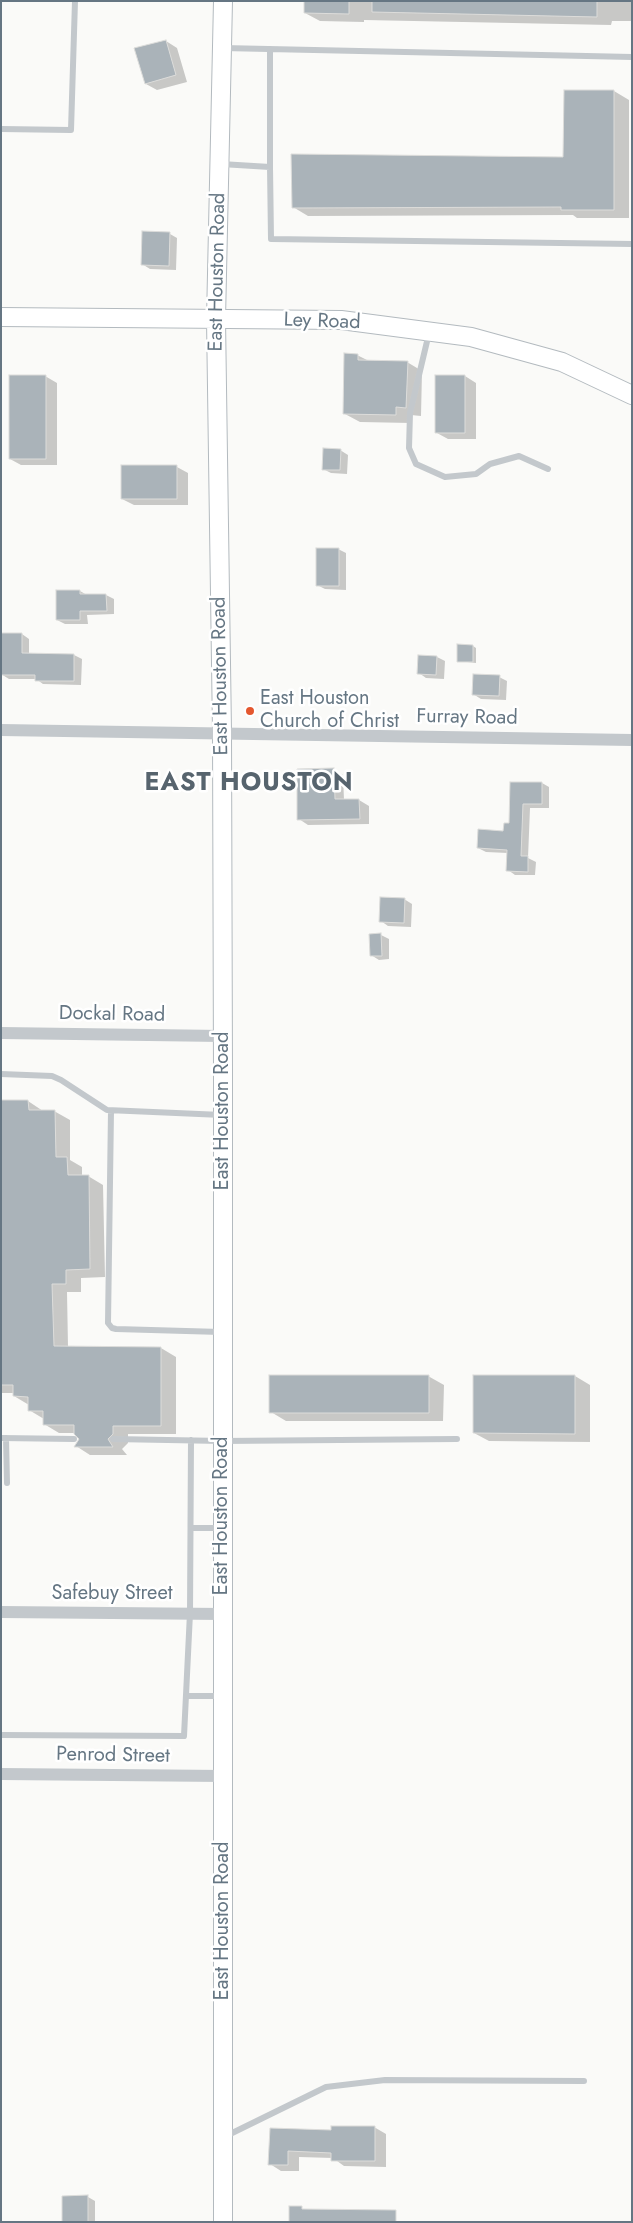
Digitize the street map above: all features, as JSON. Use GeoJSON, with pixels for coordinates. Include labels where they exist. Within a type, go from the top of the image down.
{"type":"FeatureCollection","features":[{"type":"Feature","properties":{"kind":"street","name":"East Houston Road"},"geometry":{"type":"LineString","coordinates":[[223,1],[216,320],[222,732],[223,2222]]}},
{"type":"Feature","properties":{"kind":"street","name":"Ley Road"},"geometry":{"type":"LineString","coordinates":[[1,317],[342,320],[471,337],[562,362],[632,395]]}},
{"type":"Feature","properties":{"kind":"street","name":"Furray Road"},"geometry":{"type":"LineString","coordinates":[[1,730],[222,732],[632,740]]}},
{"type":"Feature","properties":{"kind":"street","name":"Dockal Road"},"geometry":{"type":"LineString","coordinates":[[1,1033],[222,1036]]}},
{"type":"Feature","properties":{"kind":"street","name":"Safebuy Street"},"geometry":{"type":"LineString","coordinates":[[1,1612],[223,1614]]}},
{"type":"Feature","properties":{"kind":"street","name":"Penrod Street"},"geometry":{"type":"LineString","coordinates":[[1,1774],[224,1776]]}},
{"type":"Feature","properties":{"kind":"lane"},"geometry":{"type":"LineString","coordinates":[[1,129],[71,130],[75,1]]}},
{"type":"Feature","properties":{"kind":"lane"},"geometry":{"type":"LineString","coordinates":[[222,48],[632,57]]}},
{"type":"Feature","properties":{"kind":"lane"},"geometry":{"type":"LineString","coordinates":[[270,49],[271,239],[632,244]]}},
{"type":"Feature","properties":{"kind":"lane"},"geometry":{"type":"LineString","coordinates":[[219,164],[270,167]]}},
{"type":"Feature","properties":{"kind":"lane"},"geometry":{"type":"LineString","coordinates":[[429,332],[410,413],[408,448],[416,464],[445,477],[476,474],[490,464],[518,456],[548,469]]}},
{"type":"Feature","properties":{"kind":"lane"},"geometry":{"type":"LineString","coordinates":[[1,1074],[52,1076],[61,1080],[97,1105],[111,1111],[223,1115]]}},
{"type":"Feature","properties":{"kind":"lane"},"geometry":{"type":"LineString","coordinates":[[111,1111],[108,1323],[112,1328],[116,1329],[222,1332]]}},
{"type":"Feature","properties":{"kind":"lane"},"geometry":{"type":"LineString","coordinates":[[7,1483],[4,1438],[74,1439]]}},
{"type":"Feature","properties":{"kind":"lane"},"geometry":{"type":"LineString","coordinates":[[113,1439],[222,1441],[457,1438]]}},
{"type":"Feature","properties":{"kind":"lane"},"geometry":{"type":"LineString","coordinates":[[1,1735],[184,1736],[190,1613],[191,1440]]}},
{"type":"Feature","properties":{"kind":"lane"},"geometry":{"type":"LineString","coordinates":[[191,1528],[222,1528]]}},
{"type":"Feature","properties":{"kind":"lane"},"geometry":{"type":"LineString","coordinates":[[186,1696],[223,1696]]}},
{"type":"Feature","properties":{"kind":"lane"},"geometry":{"type":"LineString","coordinates":[[223,2138],[326,2087],[385,2080],[584,2081]]}},
{"type":"Feature","properties":{"kind":"building"},"geometry":{"type":"Polygon","coordinates":[[[304,1],[349,1],[349,14],[304,13],[304,1]]]}},
{"type":"Feature","properties":{"kind":"building"},"geometry":{"type":"Polygon","coordinates":[[[372,1],[597,1],[597,17],[372,12],[372,1]]]}},
{"type":"Feature","properties":{"kind":"building"},"geometry":{"type":"Polygon","coordinates":[[[166,40],[176,75],[145,84],[134,48],[166,40]]]}},
{"type":"Feature","properties":{"kind":"building"},"geometry":{"type":"Polygon","coordinates":[[[564,90],[614,90],[614,210],[561,210],[561,207],[292,208],[291,154],[563,157],[564,90]]]}},
{"type":"Feature","properties":{"kind":"building"},"geometry":{"type":"Polygon","coordinates":[[[142,231],[170,232],[169,266],[141,265],[142,231]]]}},
{"type":"Feature","properties":{"kind":"building"},"geometry":{"type":"Polygon","coordinates":[[[344,353],[358,354],[358,360],[408,361],[406,408],[396,407],[396,415],[343,414],[344,353]]]}},
{"type":"Feature","properties":{"kind":"building"},"geometry":{"type":"Polygon","coordinates":[[[9,375],[46,375],[46,459],[9,459],[9,375]]]}},
{"type":"Feature","properties":{"kind":"building"},"geometry":{"type":"Polygon","coordinates":[[[435,375],[465,375],[465,433],[435,433],[435,375]]]}},
{"type":"Feature","properties":{"kind":"building"},"geometry":{"type":"Polygon","coordinates":[[[323,448],[341,449],[340,470],[322,470],[323,448]]]}},
{"type":"Feature","properties":{"kind":"building"},"geometry":{"type":"Polygon","coordinates":[[[121,465],[177,465],[177,499],[121,499],[121,465]]]}},
{"type":"Feature","properties":{"kind":"building"},"geometry":{"type":"Polygon","coordinates":[[[316,548],[339,548],[339,586],[316,586],[316,548]]]}},
{"type":"Feature","properties":{"kind":"building"},"geometry":{"type":"Polygon","coordinates":[[[56,590],[80,590],[80,594],[106,594],[107,611],[80,611],[80,620],[56,620],[56,590]]]}},
{"type":"Feature","properties":{"kind":"building"},"geometry":{"type":"Polygon","coordinates":[[[1,633],[22,633],[22,653],[74,654],[74,681],[35,681],[35,675],[1,675],[1,633]]]}},
{"type":"Feature","properties":{"kind":"building"},"geometry":{"type":"Polygon","coordinates":[[[457,644],[473,645],[473,662],[457,662],[457,644]]]}},
{"type":"Feature","properties":{"kind":"building"},"geometry":{"type":"Polygon","coordinates":[[[418,655],[437,656],[436,675],[417,674],[418,655]]]}},
{"type":"Feature","properties":{"kind":"building"},"geometry":{"type":"Polygon","coordinates":[[[473,674],[500,675],[499,696],[472,695],[473,674]]]}},
{"type":"Feature","properties":{"kind":"building"},"geometry":{"type":"Polygon","coordinates":[[[334,768],[335,799],[359,799],[360,819],[297,820],[297,769],[334,768]]]}},
{"type":"Feature","properties":{"kind":"building"},"geometry":{"type":"Polygon","coordinates":[[[510,782],[542,782],[542,804],[523,804],[521,856],[528,856],[528,872],[506,871],[507,850],[477,848],[478,829],[503,831],[504,823],[509,823],[510,782]]]}},
{"type":"Feature","properties":{"kind":"building"},"geometry":{"type":"Polygon","coordinates":[[[380,897],[405,898],[404,923],[379,922],[380,897]]]}},
{"type":"Feature","properties":{"kind":"building"},"geometry":{"type":"Polygon","coordinates":[[[381,933],[382,956],[370,956],[369,934],[381,933]]]}},
{"type":"Feature","properties":{"kind":"building"},"geometry":{"type":"Polygon","coordinates":[[[1,1100],[28,1100],[29,1110],[55,1110],[56,1157],[67,1157],[68,1175],[89,1175],[90,1269],[66,1270],[66,1284],[52,1284],[54,1346],[161,1347],[161,1426],[113,1426],[113,1434],[108,1439],[113,1447],[74,1447],[79,1439],[74,1434],[74,1425],[43,1425],[43,1411],[28,1411],[28,1397],[13,1396],[13,1385],[1,1385],[1,1100]]]}},
{"type":"Feature","properties":{"kind":"building"},"geometry":{"type":"Polygon","coordinates":[[[269,1375],[429,1375],[429,1413],[269,1413],[269,1375]]]}},
{"type":"Feature","properties":{"kind":"building"},"geometry":{"type":"Polygon","coordinates":[[[473,1375],[575,1375],[575,1434],[473,1433],[473,1375]]]}},
{"type":"Feature","properties":{"kind":"building"},"geometry":{"type":"Polygon","coordinates":[[[331,2126],[375,2126],[375,2161],[331,2161],[331,2153],[288,2151],[288,2165],[268,2165],[270,2128],[331,2130],[331,2126]]]}},
{"type":"Feature","properties":{"kind":"building"},"geometry":{"type":"Polygon","coordinates":[[[88,2195],[88,2222],[62,2222],[62,2196],[88,2195]]]}},
{"type":"Feature","properties":{"kind":"building"},"geometry":{"type":"Polygon","coordinates":[[[289,2206],[302,2206],[302,2209],[396,2210],[396,2222],[289,2222],[289,2206]]]}},
{"type":"Feature","properties":{"kind":"place","name":"East Houston Church of Christ"},"geometry":{"type":"Point","coordinates":[250,711]}},
{"type":"Feature","properties":{"kind":"district","name":"EAST HOUSTON"},"geometry":{"type":"Point","coordinates":[249,784]}}]}
